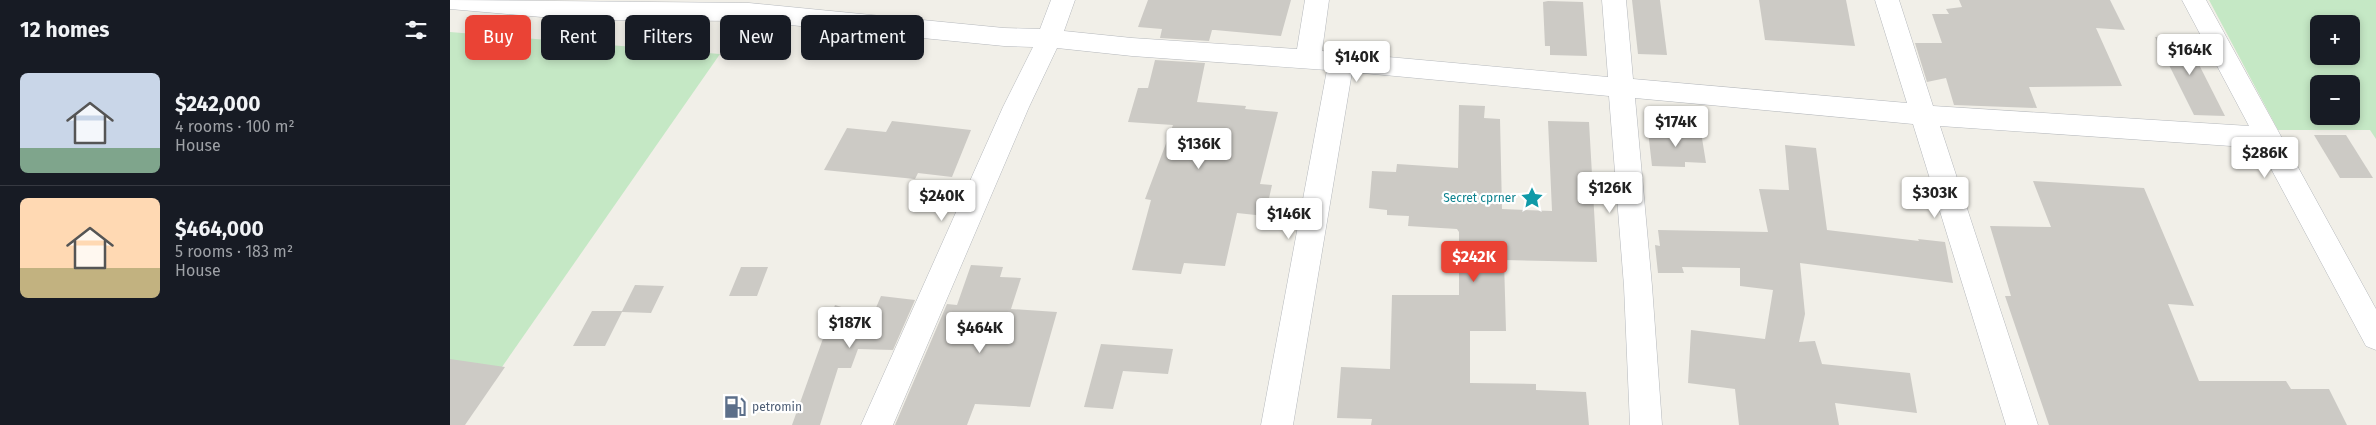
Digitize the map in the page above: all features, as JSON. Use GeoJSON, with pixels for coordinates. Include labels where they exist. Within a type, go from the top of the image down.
{"type":"FeatureCollection","features":[{"type":"Feature","properties":{"kind":"street"},"geometry":{"type":"LineString","coordinates":[[877,425],[1016,107],[1049,38],[1063,0]]}},
{"type":"Feature","properties":{"kind":"street"},"geometry":{"type":"LineString","coordinates":[[1308,59],[1317,0]]}},
{"type":"Feature","properties":{"kind":"street"},"geometry":{"type":"LineString","coordinates":[[1614,0],[1638,286],[1646,425]]}},
{"type":"Feature","properties":{"kind":"street"},"geometry":{"type":"LineString","coordinates":[[1887,0],[2022,425]]}},
{"type":"Feature","properties":{"kind":"street"},"geometry":{"type":"LineString","coordinates":[[2194,0],[2266,138],[2376,337]]}},
{"type":"Feature","properties":{"kind":"street"},"geometry":{"type":"LineString","coordinates":[[459,1],[576,11],[753,6],[1004,37],[1049,38],[1132,47],[1308,59],[1925,115],[2266,138]]}},
{"type":"Feature","properties":{"kind":"street"},"geometry":{"type":"LineString","coordinates":[[1277,425],[1341,62]]}},
{"type":"Feature","properties":{"kind":"green space"},"geometry":{"type":"Polygon","coordinates":[[[2209,0],[2376,0],[2376,139],[2370,130],[2278,130],[2209,0]]]}},
{"type":"Feature","properties":{"kind":"green space"},"geometry":{"type":"Polygon","coordinates":[[[450,32],[465,33],[465,60],[531,60],[531,39],[541,39],[541,60],[615,60],[615,45],[625,46],[625,60],[710,60],[710,53],[720,54],[465,420],[450,419],[450,32]]]}},
{"type":"Feature","properties":{"kind":"building"},"geometry":{"type":"Polygon","coordinates":[[[1148,0],[1291,0],[1281,36],[1212,30],[1209,41],[1160,38],[1162,29],[1138,27],[1148,0]]]}},
{"type":"Feature","properties":{"kind":"building"},"geometry":{"type":"Polygon","coordinates":[[[1632,0],[1660,0],[1667,55],[1638,54],[1632,0]]]}},
{"type":"Feature","properties":{"kind":"building"},"geometry":{"type":"Polygon","coordinates":[[[1759,0],[1846,0],[1855,46],[1765,40],[1759,0]]]}},
{"type":"Feature","properties":{"kind":"building"},"geometry":{"type":"Polygon","coordinates":[[[1959,0],[2110,0],[2125,30],[2096,28],[2122,86],[2029,87],[2037,108],[1954,105],[1946,78],[1927,82],[1915,43],[1942,43],[1932,14],[1949,14],[1946,9],[1962,7],[1959,0]]]}},
{"type":"Feature","properties":{"kind":"building"},"geometry":{"type":"Polygon","coordinates":[[[1543,2],[1583,2],[1587,56],[1550,55],[1550,46],[1545,46],[1543,2]]]}},
{"type":"Feature","properties":{"kind":"building"},"geometry":{"type":"Polygon","coordinates":[[[2155,37],[2185,37],[2225,116],[2194,115],[2155,37]]]}},
{"type":"Feature","properties":{"kind":"building"},"geometry":{"type":"Polygon","coordinates":[[[1155,60],[1205,63],[1197,102],[1246,106],[1245,109],[1278,112],[1260,184],[1272,185],[1265,216],[1237,213],[1225,266],[1184,263],[1181,274],[1132,270],[1151,200],[1145,199],[1173,125],[1128,122],[1138,88],[1148,88],[1155,60]]]}},
{"type":"Feature","properties":{"kind":"building"},"geometry":{"type":"Polygon","coordinates":[[[1459,105],[1485,106],[1484,118],[1500,119],[1502,209],[1552,211],[1548,121],[1589,122],[1597,262],[1504,260],[1506,331],[1470,331],[1470,383],[1536,384],[1536,390],[1586,392],[1589,425],[1371,425],[1372,419],[1337,418],[1341,367],[1390,369],[1392,295],[1459,295],[1459,232],[1457,229],[1408,226],[1409,216],[1387,215],[1387,210],[1369,208],[1372,171],[1396,172],[1397,164],[1458,168],[1459,105]]]}},
{"type":"Feature","properties":{"kind":"building"},"geometry":{"type":"Polygon","coordinates":[[[892,121],[971,130],[952,177],[918,173],[915,179],[824,170],[847,128],[886,132],[892,121]]]}},
{"type":"Feature","properties":{"kind":"building"},"geometry":{"type":"Polygon","coordinates":[[[1648,131],[1701,132],[1706,163],[1685,162],[1685,167],[1652,166],[1648,131]]]}},
{"type":"Feature","properties":{"kind":"building"},"geometry":{"type":"Polygon","coordinates":[[[2314,135],[2346,135],[2373,178],[2340,178],[2314,135]]]}},
{"type":"Feature","properties":{"kind":"building"},"geometry":{"type":"Polygon","coordinates":[[[1785,145],[1816,148],[1827,230],[1919,241],[1918,239],[1945,242],[1953,283],[1800,263],[1805,314],[1799,342],[1815,341],[1822,364],[1910,373],[1917,413],[1835,403],[1839,425],[1739,425],[1735,389],[1688,383],[1691,330],[1765,339],[1773,290],[1740,286],[1740,268],[1682,267],[1684,273],[1658,273],[1655,245],[1660,246],[1658,230],[1768,232],[1759,189],[1789,190],[1785,145]]]}},
{"type":"Feature","properties":{"kind":"building"},"geometry":{"type":"Polygon","coordinates":[[[2033,181],[2144,188],[2194,306],[2168,304],[2199,381],[2286,381],[2291,389],[2329,389],[2347,425],[2049,425],[2005,296],[2011,296],[1990,226],[2051,227],[2033,181]]]}},
{"type":"Feature","properties":{"kind":"building"},"geometry":{"type":"Polygon","coordinates":[[[971,265],[1003,267],[1000,277],[1021,278],[1011,309],[1057,312],[1030,407],[975,404],[967,425],[895,425],[947,304],[957,305],[971,265]]]}},
{"type":"Feature","properties":{"kind":"building"},"geometry":{"type":"Polygon","coordinates":[[[741,267],[768,267],[757,296],[729,296],[741,267]]]}},
{"type":"Feature","properties":{"kind":"building"},"geometry":{"type":"Polygon","coordinates":[[[635,285],[664,286],[651,313],[622,312],[605,346],[573,346],[592,311],[622,311],[635,285]]]}},
{"type":"Feature","properties":{"kind":"building"},"geometry":{"type":"Polygon","coordinates":[[[881,296],[915,300],[893,350],[858,349],[851,368],[838,368],[820,425],[792,425],[835,305],[851,310],[875,310],[881,296]]]}},
{"type":"Feature","properties":{"kind":"building"},"geometry":{"type":"Polygon","coordinates":[[[1101,344],[1173,349],[1168,374],[1123,371],[1113,409],[1084,407],[1101,344]]]}},
{"type":"Feature","properties":{"kind":"building"},"geometry":{"type":"Polygon","coordinates":[[[450,359],[505,367],[465,425],[450,425],[450,359]]]}},
{"type":"Feature","properties":{"kind":"place","name":"Secret cprner"},"geometry":{"type":"Point","coordinates":[1532,198]}},
{"type":"Feature","properties":{"kind":"place","name":"petromin"},"geometry":{"type":"Point","coordinates":[735,407]}}]}
